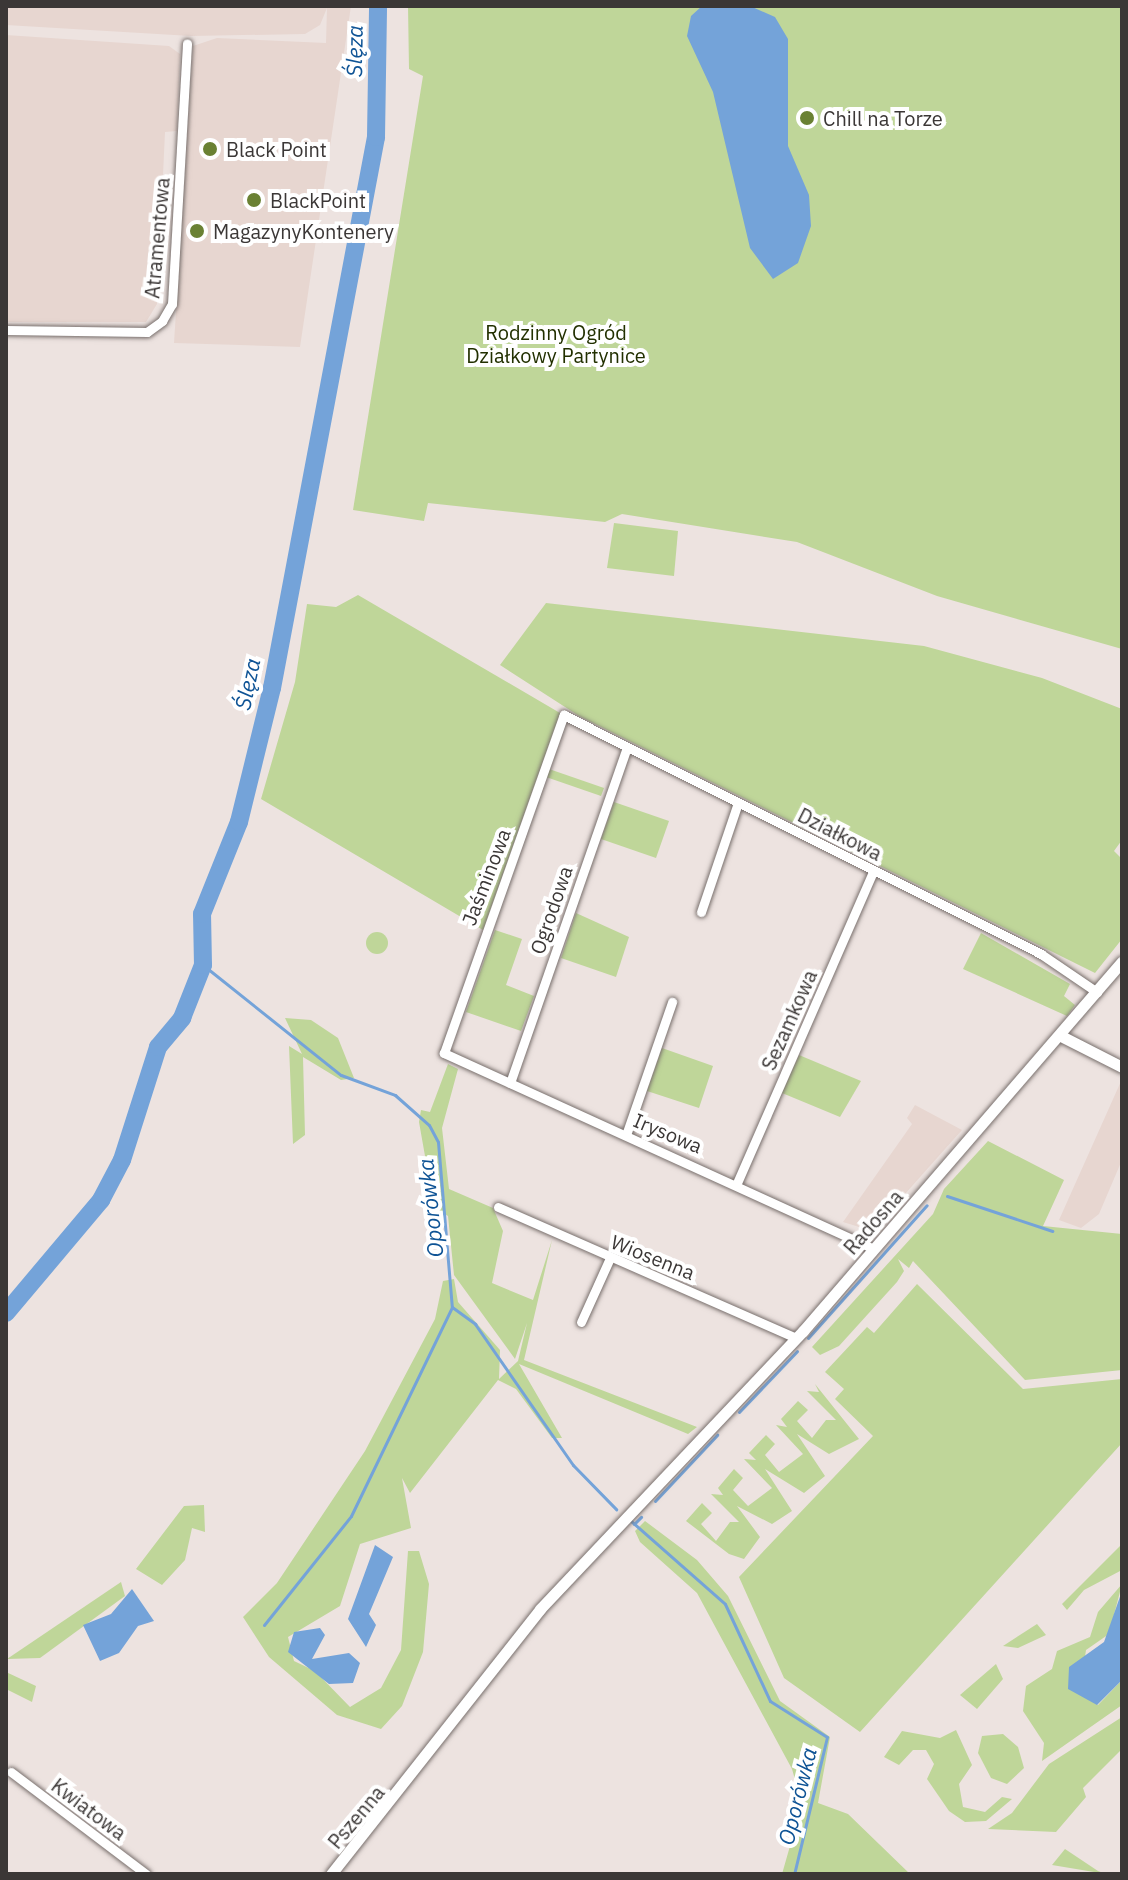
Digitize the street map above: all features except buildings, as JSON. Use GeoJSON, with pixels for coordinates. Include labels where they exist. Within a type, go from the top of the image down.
{"type":"FeatureCollection","features":[{"type":"Feature","properties":{"kind":"street","name":"Atramentowa"},"geometry":{"type":"LineString","coordinates":[[6,330],[147,332],[162,321],[173,291],[187,43]]}},
{"type":"Feature","properties":{"kind":"street","name":"Działkowa"},"geometry":{"type":"LineString","coordinates":[[564,715],[626,749],[1041,954],[1097,992]]}},
{"type":"Feature","properties":{"kind":"street","name":"Jaśminowa"},"geometry":{"type":"LineString","coordinates":[[444,1053],[564,715]]}},
{"type":"Feature","properties":{"kind":"street","name":"Ogrodowa"},"geometry":{"type":"LineString","coordinates":[[510,1083],[626,749]]}},
{"type":"Feature","properties":{"kind":"street"},"geometry":{"type":"LineString","coordinates":[[701,912],[738,803]]}},
{"type":"Feature","properties":{"kind":"street","name":"Sezamkowa"},"geometry":{"type":"LineString","coordinates":[[737,1183],[873,871]]}},
{"type":"Feature","properties":{"kind":"street","name":"Radosna"},"geometry":{"type":"LineString","coordinates":[[643,1498],[796,1338],[1063,1037],[1122,962]]}},
{"type":"Feature","properties":{"kind":"street"},"geometry":{"type":"LineString","coordinates":[[626,1135],[672,1002]]}},
{"type":"Feature","properties":{"kind":"street"},"geometry":{"type":"LineString","coordinates":[[1063,1037],[1122,1067]]}},
{"type":"Feature","properties":{"kind":"street","name":"Irysowa"},"geometry":{"type":"LineString","coordinates":[[444,1053],[737,1183],[874,1249]]}},
{"type":"Feature","properties":{"kind":"street","name":"Wiosenna"},"geometry":{"type":"LineString","coordinates":[[498,1207],[609,1260],[796,1338]]}},
{"type":"Feature","properties":{"kind":"street"},"geometry":{"type":"LineString","coordinates":[[581,1322],[609,1260]]}},
{"type":"Feature","properties":{"kind":"street","name":"Pszenna"},"geometry":{"type":"LineString","coordinates":[[331,1874],[408,1783],[540,1609],[643,1498]]}},
{"type":"Feature","properties":{"kind":"street","name":"Kwiatowa"},"geometry":{"type":"LineString","coordinates":[[11,1772],[146,1874]]}},
{"type":"Feature","properties":{"kind":"shaded area"},"geometry":{"type":"Polygon","coordinates":[[[6,6],[351,6],[300,347],[174,343],[193,46],[217,38],[326,43],[327,8],[320,25],[305,34],[191,36],[6,25],[6,6]]]}},
{"type":"Feature","properties":{"kind":"shaded area"},"geometry":{"type":"Polygon","coordinates":[[[6,35],[169,46],[180,54],[177,131],[165,132],[157,304],[146,322],[6,322],[6,35]]]}},
{"type":"Feature","properties":{"kind":"shaded area"},"geometry":{"type":"Polygon","coordinates":[[[1122,1079],[1122,1160],[1099,1214],[1081,1228],[1059,1220],[1122,1079]]]}},
{"type":"Feature","properties":{"kind":"shaded area"},"geometry":{"type":"Polygon","coordinates":[[[915,1105],[962,1130],[872,1231],[843,1222],[912,1124],[907,1118],[915,1105]]]}},
{"type":"Feature","properties":{"kind":"green space","name":"Rodzinny Ogród Działkowy Partynice"},"geometry":{"type":"Polygon","coordinates":[[[408,6],[1122,6],[1122,649],[937,596],[797,542],[622,514],[605,522],[428,503],[424,521],[353,510],[423,76],[409,69],[408,6]]]}},
{"type":"Feature","properties":{"kind":"green space"},"geometry":{"type":"Polygon","coordinates":[[[614,523],[678,531],[674,576],[607,568],[614,523]]]}},
{"type":"Feature","properties":{"kind":"green space"},"geometry":{"type":"Polygon","coordinates":[[[358,595],[560,713],[483,930],[261,799],[295,682],[307,604],[336,607],[358,595]]]}},
{"type":"Feature","properties":{"kind":"green space"},"geometry":{"type":"Polygon","coordinates":[[[546,603],[924,646],[1042,678],[1122,709],[1122,840],[1114,851],[1122,859],[1122,939],[1095,973],[579,716],[500,665],[546,603]]]}},
{"type":"Feature","properties":{"kind":"green space"},"geometry":{"type":"Polygon","coordinates":[[[549,769],[604,788],[601,796],[546,777],[549,769]]]}},
{"type":"Feature","properties":{"kind":"green space"},"geometry":{"type":"Polygon","coordinates":[[[614,802],[669,821],[656,858],[601,839],[614,802]]]}},
{"type":"Feature","properties":{"kind":"green space"},"geometry":{"type":"Polygon","coordinates":[[[576,913],[629,937],[616,977],[561,958],[576,913]]]}},
{"type":"Feature","properties":{"kind":"green space"},"geometry":{"type":"Polygon","coordinates":[[[495,930],[522,939],[506,985],[534,996],[521,1031],[466,1012],[495,930]]]}},
{"type":"Feature","properties":{"kind":"green space"},"geometry":{"type":"Polygon","coordinates":[[[377,932],[385,935],[388,943],[385,951],[377,954],[369,951],[366,943],[369,935],[377,932]]]}},
{"type":"Feature","properties":{"kind":"green space"},"geometry":{"type":"Polygon","coordinates":[[[981,933],[1070,984],[1064,996],[1075,1005],[1067,1016],[963,969],[981,933]]]}},
{"type":"Feature","properties":{"kind":"green space"},"geometry":{"type":"Polygon","coordinates":[[[285,1018],[311,1020],[338,1038],[354,1078],[341,1080],[303,1057],[305,1135],[293,1144],[289,1046],[302,1054],[285,1018]]]}},
{"type":"Feature","properties":{"kind":"green space"},"geometry":{"type":"Polygon","coordinates":[[[662,1048],[713,1066],[699,1108],[647,1091],[662,1048]]]}},
{"type":"Feature","properties":{"kind":"green space"},"geometry":{"type":"Polygon","coordinates":[[[799,1055],[861,1081],[840,1117],[782,1093],[799,1055]]]}},
{"type":"Feature","properties":{"kind":"green space"},"geometry":{"type":"Polygon","coordinates":[[[448,1064],[458,1069],[442,1128],[449,1189],[493,1208],[503,1231],[492,1283],[533,1300],[552,1240],[524,1360],[697,1427],[688,1434],[519,1364],[562,1438],[552,1438],[516,1389],[498,1380],[410,1493],[402,1478],[411,1528],[360,1544],[340,1606],[288,1637],[294,1661],[315,1671],[350,1707],[381,1688],[401,1650],[408,1551],[419,1551],[429,1584],[423,1652],[402,1706],[381,1729],[337,1715],[269,1657],[243,1617],[277,1583],[365,1451],[435,1319],[443,1281],[454,1279],[458,1302],[500,1350],[499,1379],[518,1361],[527,1323],[515,1359],[454,1275],[448,1216],[434,1207],[419,1122],[421,1110],[430,1112],[448,1064]]]}},
{"type":"Feature","properties":{"kind":"green space"},"geometry":{"type":"Polygon","coordinates":[[[988,1141],[1064,1180],[1043,1226],[1122,1234],[1122,1370],[1025,1380],[913,1261],[909,1268],[898,1259],[904,1271],[897,1282],[839,1346],[820,1355],[812,1347],[933,1214],[944,1189],[988,1141]]]}},
{"type":"Feature","properties":{"kind":"green space"},"geometry":{"type":"Polygon","coordinates":[[[917,1284],[1023,1389],[1122,1379],[1122,1443],[860,1732],[784,1678],[739,1577],[873,1436],[835,1399],[844,1389],[825,1372],[867,1327],[874,1333],[917,1284]]]}},
{"type":"Feature","properties":{"kind":"green space"},"geometry":{"type":"Polygon","coordinates":[[[815,1384],[859,1439],[829,1454],[797,1434],[825,1476],[804,1493],[765,1469],[792,1511],[772,1524],[737,1506],[760,1537],[744,1559],[729,1554],[686,1521],[702,1503],[712,1513],[701,1524],[716,1541],[730,1522],[739,1522],[711,1494],[723,1495],[718,1488],[734,1469],[743,1478],[733,1490],[748,1506],[772,1488],[744,1459],[756,1460],[749,1453],[766,1435],[775,1444],[765,1455],[779,1472],[803,1454],[776,1425],[787,1427],[781,1419],[798,1401],[808,1410],[797,1421],[812,1438],[826,1420],[836,1420],[807,1391],[819,1392],[815,1384]]]}},
{"type":"Feature","properties":{"kind":"green space"},"geometry":{"type":"Polygon","coordinates":[[[204,1505],[205,1532],[192,1528],[185,1560],[162,1585],[136,1569],[184,1506],[204,1505]]]}},
{"type":"Feature","properties":{"kind":"green space"},"geometry":{"type":"Polygon","coordinates":[[[645,1521],[697,1560],[728,1596],[780,1701],[830,1737],[818,1803],[848,1814],[910,1874],[782,1874],[802,1804],[792,1769],[697,1593],[640,1542],[635,1531],[645,1521]]]}},
{"type":"Feature","properties":{"kind":"green space"},"geometry":{"type":"Polygon","coordinates":[[[1122,1544],[1122,1570],[1084,1590],[1067,1610],[1062,1604],[1122,1544]]]}},
{"type":"Feature","properties":{"kind":"green space"},"geometry":{"type":"Polygon","coordinates":[[[121,1582],[125,1596],[40,1658],[7,1659],[121,1582]]]}},
{"type":"Feature","properties":{"kind":"green space"},"geometry":{"type":"Polygon","coordinates":[[[1122,1584],[1109,1634],[1086,1650],[1080,1691],[1098,1705],[1122,1680],[1122,1705],[1042,1761],[1044,1743],[1023,1711],[1026,1686],[1052,1669],[1057,1651],[1090,1637],[1098,1612],[1122,1584]]]}},
{"type":"Feature","properties":{"kind":"green space"},"geometry":{"type":"Polygon","coordinates":[[[1037,1624],[1046,1635],[1018,1648],[1003,1646],[1037,1624]]]}},
{"type":"Feature","properties":{"kind":"green space"},"geometry":{"type":"Polygon","coordinates":[[[996,1664],[1003,1679],[977,1709],[960,1695],[996,1664]]]}},
{"type":"Feature","properties":{"kind":"green space"},"geometry":{"type":"Polygon","coordinates":[[[6,1672],[36,1686],[32,1702],[6,1689],[6,1672]]]}},
{"type":"Feature","properties":{"kind":"green space"},"geometry":{"type":"Polygon","coordinates":[[[1122,1717],[1122,1749],[1083,1788],[1086,1797],[1056,1832],[988,1829],[1012,1813],[1049,1764],[1122,1717]]]}},
{"type":"Feature","properties":{"kind":"green space"},"geometry":{"type":"Polygon","coordinates":[[[956,1730],[972,1765],[959,1784],[963,1807],[985,1812],[1002,1797],[1012,1799],[986,1821],[965,1822],[949,1811],[927,1779],[934,1764],[926,1750],[913,1750],[899,1765],[884,1757],[902,1731],[940,1738],[956,1730]]]}},
{"type":"Feature","properties":{"kind":"green space"},"geometry":{"type":"Polygon","coordinates":[[[1003,1734],[1018,1747],[1024,1768],[1007,1784],[991,1778],[978,1753],[982,1736],[1003,1734]]]}},
{"type":"Feature","properties":{"kind":"green space"},"geometry":{"type":"Polygon","coordinates":[[[1065,1849],[1098,1871],[1106,1874],[1052,1865],[1065,1849]]]}},
{"type":"Feature","properties":{"kind":"water"},"geometry":{"type":"Polygon","coordinates":[[[702,6],[750,6],[775,17],[788,39],[788,146],[809,195],[811,226],[798,263],[773,279],[750,248],[713,92],[687,36],[691,16],[702,6]]]}},
{"type":"Feature","properties":{"kind":"water"},"geometry":{"type":"Polygon","coordinates":[[[375,1545],[393,1557],[369,1614],[376,1625],[366,1647],[348,1619],[375,1545]]]}},
{"type":"Feature","properties":{"kind":"water"},"geometry":{"type":"Polygon","coordinates":[[[132,1589],[154,1621],[138,1626],[119,1653],[100,1661],[83,1625],[111,1614],[132,1589]]]}},
{"type":"Feature","properties":{"kind":"water"},"geometry":{"type":"Polygon","coordinates":[[[1122,1591],[1122,1680],[1097,1705],[1068,1689],[1069,1667],[1104,1642],[1122,1591]]]}},
{"type":"Feature","properties":{"kind":"water"},"geometry":{"type":"Polygon","coordinates":[[[320,1628],[325,1635],[312,1659],[349,1653],[360,1663],[353,1683],[329,1684],[288,1652],[294,1632],[320,1628]]]}},
{"type":"Feature","properties":{"kind":"waterway","name":"Ślęza"},"geometry":{"type":"LineString","coordinates":[[6,1313],[101,1200],[122,1160],[158,1047],[182,1018],[203,965],[202,914],[239,822],[272,688],[376,137],[378,6]]}},
{"type":"Feature","properties":{"kind":"waterway","name":"Oporówka"},"geometry":{"type":"LineString","coordinates":[[203,965],[341,1075],[395,1095],[429,1125],[438,1142],[452,1307],[475,1324],[573,1465],[616,1509]]}},
{"type":"Feature","properties":{"kind":"waterway"},"geometry":{"type":"LineString","coordinates":[[947,1196],[1052,1231]]}},
{"type":"Feature","properties":{"kind":"waterway"},"geometry":{"type":"LineString","coordinates":[[808,1338],[927,1205]]}},
{"type":"Feature","properties":{"kind":"waterway"},"geometry":{"type":"LineString","coordinates":[[264,1625],[351,1516],[452,1307]]}},
{"type":"Feature","properties":{"kind":"waterway"},"geometry":{"type":"LineString","coordinates":[[739,1412],[797,1351]]}},
{"type":"Feature","properties":{"kind":"waterway"},"geometry":{"type":"LineString","coordinates":[[655,1501],[717,1435]]}},
{"type":"Feature","properties":{"kind":"waterway"},"geometry":{"type":"LineString","coordinates":[[634,1524],[641,1517]]}},
{"type":"Feature","properties":{"kind":"waterway","name":"Oporówka"},"geometry":{"type":"LineString","coordinates":[[631,1521],[725,1604],[770,1701],[827,1737],[794,1874]]}},
{"type":"Feature","properties":{"kind":"place","name":"Chill na Torze"},"geometry":{"type":"Point","coordinates":[807,118]}},
{"type":"Feature","properties":{"kind":"place","name":"Black Point"},"geometry":{"type":"Point","coordinates":[210,149]}},
{"type":"Feature","properties":{"kind":"place","name":"BlackPoint"},"geometry":{"type":"Point","coordinates":[254,200]}},
{"type":"Feature","properties":{"kind":"place","name":"MagazynyKontenery"},"geometry":{"type":"Point","coordinates":[197,231]}}]}
